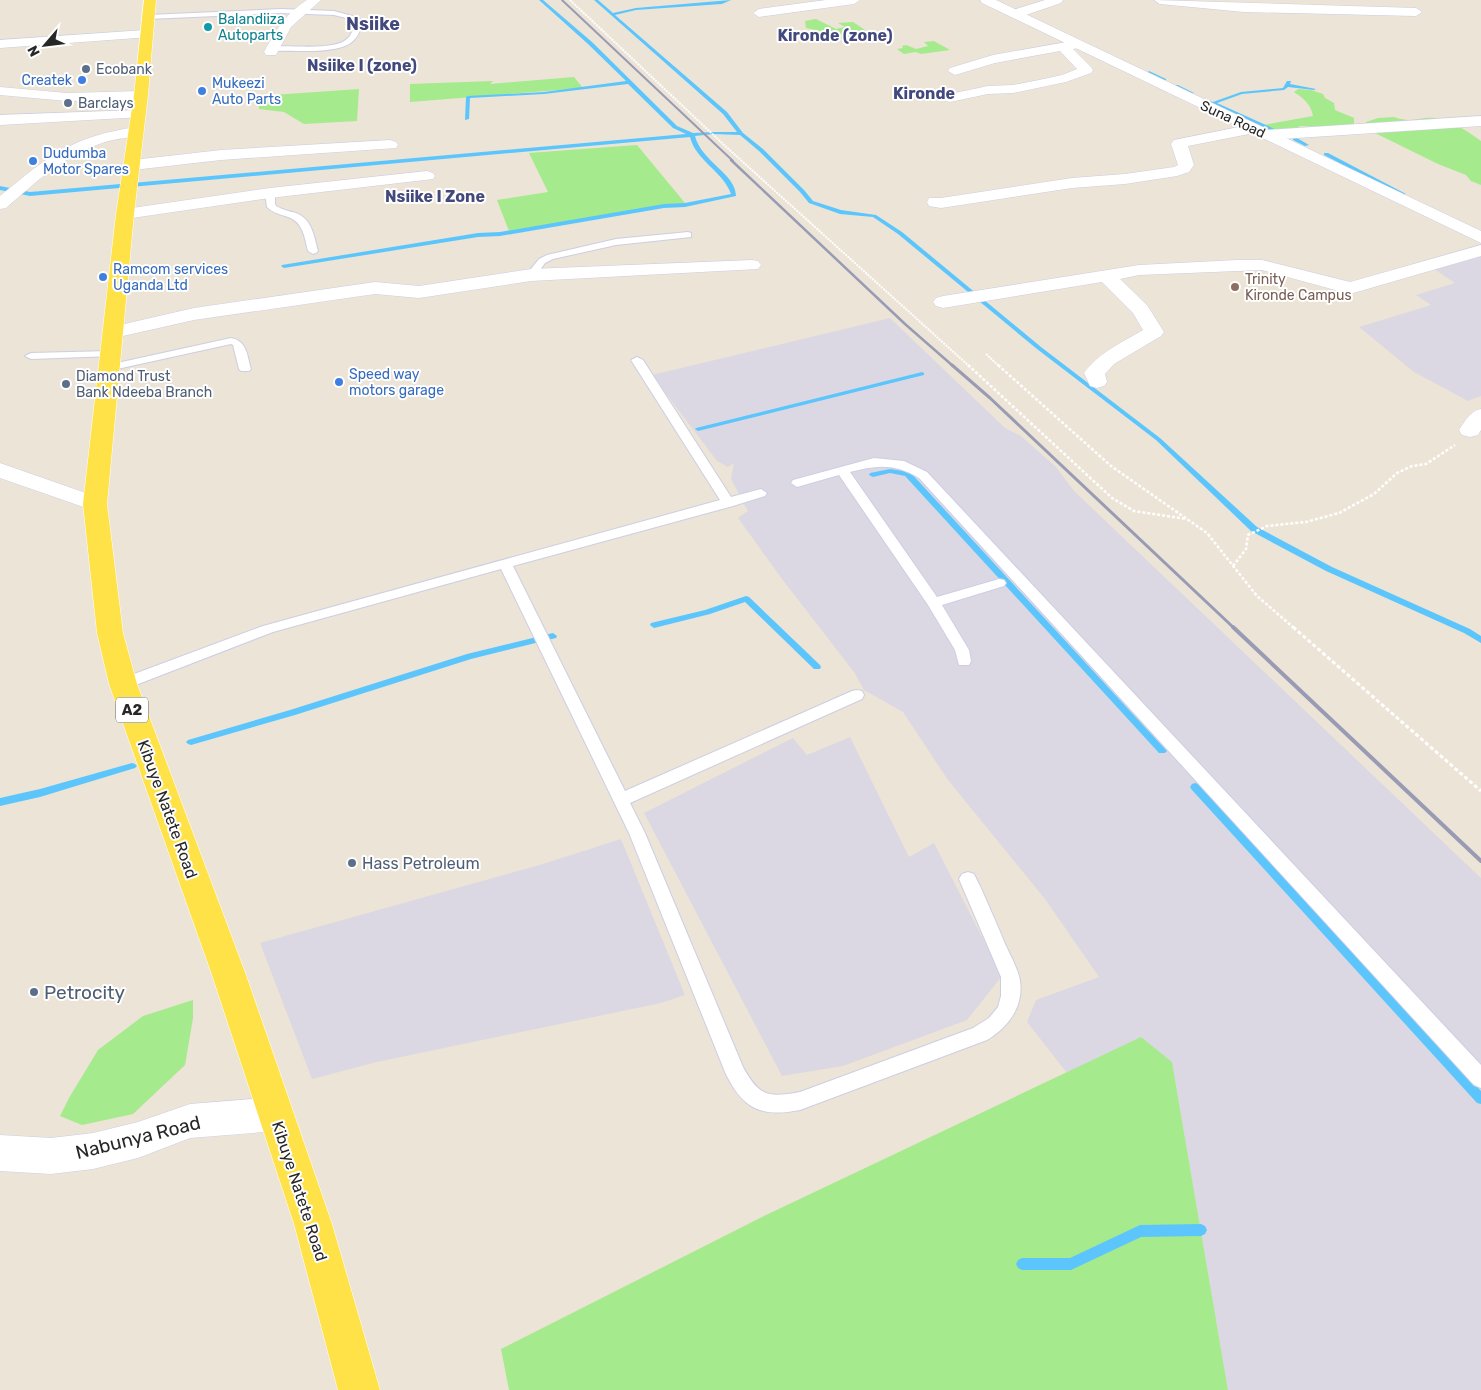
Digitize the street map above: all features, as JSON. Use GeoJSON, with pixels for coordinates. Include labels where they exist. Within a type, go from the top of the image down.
{"type":"FeatureCollection","features":[{"type":"Feature","properties":{"kind":"main road","name":"Kibuye Natete Road"},"geometry":{"type":"LineString","coordinates":[[148,17],[133,166],[125,214],[95,504],[110,633],[123,684],[229,975],[313,1224],[359,1390]]}},
{"type":"Feature","properties":{"kind":"street"},"geometry":{"type":"LineString","coordinates":[[272,51],[285,25],[299,11],[315,0]]}},
{"type":"Feature","properties":{"kind":"street"},"geometry":{"type":"LineString","coordinates":[[759,13],[854,0]]}},
{"type":"Feature","properties":{"kind":"street","name":"Suna Road"},"geometry":{"type":"LineString","coordinates":[[986,0],[1015,14],[1070,46],[1261,132],[1481,238]]}},
{"type":"Feature","properties":{"kind":"street"},"geometry":{"type":"LineString","coordinates":[[1015,14],[1057,0]]}},
{"type":"Feature","properties":{"kind":"street"},"geometry":{"type":"LineString","coordinates":[[1160,0],[1244,8],[1349,5],[1416,12]]}},
{"type":"Feature","properties":{"kind":"street"},"geometry":{"type":"LineString","coordinates":[[0,44],[148,17]]}},
{"type":"Feature","properties":{"kind":"street"},"geometry":{"type":"LineString","coordinates":[[950,98],[988,90],[1013,89],[1039,84],[1066,78],[1086,70],[1070,46],[993,59],[954,71]]}},
{"type":"Feature","properties":{"kind":"street"},"geometry":{"type":"LineString","coordinates":[[0,91],[67,97],[139,114]]}},
{"type":"Feature","properties":{"kind":"street"},"geometry":{"type":"LineString","coordinates":[[0,120],[139,114]]}},
{"type":"Feature","properties":{"kind":"street"},"geometry":{"type":"LineString","coordinates":[[0,204],[7,193],[76,147],[97,139],[139,114]]}},
{"type":"Feature","properties":{"kind":"street"},"geometry":{"type":"LineString","coordinates":[[934,202],[941,203],[1072,182],[1125,179],[1177,171],[1183,169],[1186,164],[1180,142],[1261,132],[1481,121]]}},
{"type":"Feature","properties":{"kind":"street"},"geometry":{"type":"LineString","coordinates":[[133,166],[221,155],[390,145]]}},
{"type":"Feature","properties":{"kind":"street"},"geometry":{"type":"LineString","coordinates":[[125,214],[270,192],[427,176]]}},
{"type":"Feature","properties":{"kind":"street"},"geometry":{"type":"LineString","coordinates":[[942,302],[1105,275],[1164,268],[1262,265],[1350,288],[1481,250]]}},
{"type":"Feature","properties":{"kind":"street"},"geometry":{"type":"LineString","coordinates":[[111,352],[194,314],[342,292],[375,288],[419,292],[531,275],[752,265]]}},
{"type":"Feature","properties":{"kind":"street"},"geometry":{"type":"LineString","coordinates":[[1097,382],[1094,374],[1102,364],[1154,332],[1146,317],[1122,290],[1105,275]]}},
{"type":"Feature","properties":{"kind":"street"},"geometry":{"type":"LineString","coordinates":[[0,470],[95,504]]}},
{"type":"Feature","properties":{"kind":"street","name":"Nabunya Road"},"geometry":{"type":"LineString","coordinates":[[0,1153],[51,1156],[93,1151],[138,1140],[190,1121],[276,1114]]}},
{"type":"Feature","properties":{"kind":"lane"},"geometry":{"type":"LineString","coordinates":[[148,17],[299,11],[334,13],[357,19],[359,24],[350,41],[344,44],[272,51]]}},
{"type":"Feature","properties":{"kind":"lane"},"geometry":{"type":"LineString","coordinates":[[270,192],[270,205],[276,212],[300,218],[309,232],[313,251]]}},
{"type":"Feature","properties":{"kind":"lane"},"geometry":{"type":"LineString","coordinates":[[531,275],[542,261],[550,257],[616,242],[688,235]]}},
{"type":"Feature","properties":{"kind":"lane"},"geometry":{"type":"LineString","coordinates":[[32,356],[235,342],[238,344],[245,369]]}},
{"type":"Feature","properties":{"kind":"lane"},"geometry":{"type":"LineString","coordinates":[[637,360],[728,503]]}},
{"type":"Feature","properties":{"kind":"lane"},"geometry":{"type":"LineString","coordinates":[[797,483],[874,462],[887,461],[906,465],[923,475],[1481,1079]]}},
{"type":"Feature","properties":{"kind":"lane"},"geometry":{"type":"LineString","coordinates":[[842,470],[934,603],[962,650],[964,661]]}},
{"type":"Feature","properties":{"kind":"lane"},"geometry":{"type":"LineString","coordinates":[[123,684],[268,630],[761,493]]}},
{"type":"Feature","properties":{"kind":"lane"},"geometry":{"type":"LineString","coordinates":[[505,564],[641,842],[735,1072],[747,1092],[762,1101],[778,1105],[800,1102],[980,1034],[996,1026],[1005,1013],[1011,994],[1010,977],[968,879]]}},
{"type":"Feature","properties":{"kind":"lane"},"geometry":{"type":"LineString","coordinates":[[934,603],[999,583]]}},
{"type":"Feature","properties":{"kind":"lane"},"geometry":{"type":"LineString","coordinates":[[620,800],[857,695]]}},
{"type":"Feature","properties":{"kind":"path"},"geometry":{"type":"LineString","coordinates":[[570,0],[730,150],[1112,498],[1134,511],[1187,520]]}},
{"type":"Feature","properties":{"kind":"path"},"geometry":{"type":"LineString","coordinates":[[986,354],[1055,418],[1111,466],[1207,533],[1258,596],[1481,791]]}},
{"type":"Feature","properties":{"kind":"path"},"geometry":{"type":"LineString","coordinates":[[1233,566],[1246,549],[1248,536],[1267,526],[1306,522],[1339,513],[1374,494],[1396,473],[1412,466],[1426,464],[1437,457],[1457,443],[1475,422]]}},
{"type":"Feature","properties":{"kind":"shaded area"},"geometry":{"type":"Polygon","coordinates":[[[1481,255],[1481,396],[1468,401],[1414,372],[1359,327],[1431,305],[1416,295],[1455,283],[1434,269],[1481,255]]]}},
{"type":"Feature","properties":{"kind":"shaded area"},"geometry":{"type":"Polygon","coordinates":[[[890,318],[1005,428],[1021,436],[1056,467],[1074,491],[1481,878],[1481,1390],[1228,1390],[1172,1062],[1141,1038],[1067,1073],[1027,1022],[1036,1000],[1099,977],[1045,899],[948,780],[903,712],[864,690],[854,672],[782,579],[738,518],[748,511],[731,479],[734,463],[728,467],[717,461],[652,375],[890,318]]]}},
{"type":"Feature","properties":{"kind":"shaded area"},"geometry":{"type":"Polygon","coordinates":[[[850,737],[909,857],[934,843],[1002,976],[967,1020],[843,1066],[782,1076],[644,813],[793,738],[807,755],[850,737]]]}},
{"type":"Feature","properties":{"kind":"shaded area"},"geometry":{"type":"Polygon","coordinates":[[[621,839],[685,995],[661,1003],[377,1062],[312,1079],[260,943],[543,864],[621,839]]]}},
{"type":"Feature","properties":{"kind":"green space"},"geometry":{"type":"Polygon","coordinates":[[[816,19],[836,29],[845,27],[838,23],[853,22],[868,32],[836,40],[830,37],[822,37],[819,33],[820,31],[806,28],[805,21],[816,19]]]}},
{"type":"Feature","properties":{"kind":"green space"},"geometry":{"type":"Polygon","coordinates":[[[934,41],[950,50],[904,54],[897,49],[903,48],[902,46],[906,45],[916,49],[928,46],[924,42],[934,41]]]}},
{"type":"Feature","properties":{"kind":"green space"},"geometry":{"type":"Polygon","coordinates":[[[574,77],[583,88],[410,102],[410,84],[493,81],[490,84],[574,77]]]}},
{"type":"Feature","properties":{"kind":"green space"},"geometry":{"type":"Polygon","coordinates":[[[359,89],[357,121],[304,124],[284,112],[259,109],[258,96],[359,89]]]}},
{"type":"Feature","properties":{"kind":"green space"},"geometry":{"type":"Polygon","coordinates":[[[1298,89],[1311,90],[1323,94],[1325,98],[1334,103],[1335,110],[1354,118],[1354,129],[1300,126],[1291,132],[1281,133],[1261,128],[1263,125],[1313,116],[1308,105],[1294,92],[1298,89]]]}},
{"type":"Feature","properties":{"kind":"green space"},"geometry":{"type":"Polygon","coordinates":[[[1394,117],[1406,120],[1442,119],[1460,127],[1481,141],[1481,185],[1471,181],[1466,175],[1438,164],[1365,128],[1366,122],[1378,118],[1394,117]]]}},
{"type":"Feature","properties":{"kind":"green space"},"geometry":{"type":"Polygon","coordinates":[[[637,145],[685,203],[509,231],[497,200],[548,192],[529,153],[637,145]]]}},
{"type":"Feature","properties":{"kind":"green space"},"geometry":{"type":"Polygon","coordinates":[[[193,1000],[193,1018],[185,1065],[133,1114],[82,1125],[60,1116],[98,1050],[143,1016],[193,1000]]]}},
{"type":"Feature","properties":{"kind":"green space"},"geometry":{"type":"Polygon","coordinates":[[[1141,1037],[1172,1062],[1228,1390],[509,1390],[501,1349],[764,1216],[1141,1037]]]}},
{"type":"Feature","properties":{"kind":"waterway"},"geometry":{"type":"LineString","coordinates":[[541,0],[590,43],[630,82]]}},
{"type":"Feature","properties":{"kind":"waterway"},"geometry":{"type":"LineString","coordinates":[[596,0],[725,113],[741,134]]}},
{"type":"Feature","properties":{"kind":"waterway"},"geometry":{"type":"LineString","coordinates":[[613,14],[636,9],[722,3],[729,0]]}},
{"type":"Feature","properties":{"kind":"waterway"},"geometry":{"type":"LineString","coordinates":[[1149,72],[1164,80]]}},
{"type":"Feature","properties":{"kind":"waterway"},"geometry":{"type":"LineString","coordinates":[[467,119],[468,97],[544,93],[630,82]]}},
{"type":"Feature","properties":{"kind":"waterway"},"geometry":{"type":"LineString","coordinates":[[630,82],[675,127],[692,135]]}},
{"type":"Feature","properties":{"kind":"waterway"},"geometry":{"type":"LineString","coordinates":[[1214,103],[1241,93],[1284,89],[1289,82]]}},
{"type":"Feature","properties":{"kind":"waterway"},"geometry":{"type":"LineString","coordinates":[[1287,85],[1314,89]]}},
{"type":"Feature","properties":{"kind":"waterway"},"geometry":{"type":"LineString","coordinates":[[1176,86],[1192,93]]}},
{"type":"Feature","properties":{"kind":"waterway"},"geometry":{"type":"LineString","coordinates":[[1208,101],[1277,132]]}},
{"type":"Feature","properties":{"kind":"waterway"},"geometry":{"type":"LineString","coordinates":[[692,135],[714,133],[741,134]]}},
{"type":"Feature","properties":{"kind":"waterway"},"geometry":{"type":"LineString","coordinates":[[741,134],[761,150],[811,202],[840,212],[874,216],[900,233],[1039,348],[1158,439],[1254,529],[1329,569],[1467,631],[1481,640]]}},
{"type":"Feature","properties":{"kind":"waterway"},"geometry":{"type":"LineString","coordinates":[[0,188],[30,194],[692,135]]}},
{"type":"Feature","properties":{"kind":"waterway"},"geometry":{"type":"LineString","coordinates":[[284,266],[478,235],[500,234],[664,206],[685,205],[734,195],[726,179],[699,152],[694,144],[692,135]]}},
{"type":"Feature","properties":{"kind":"waterway"},"geometry":{"type":"LineString","coordinates":[[1295,139],[1307,145]]}},
{"type":"Feature","properties":{"kind":"waterway"},"geometry":{"type":"LineString","coordinates":[[1326,154],[1403,194]]}},
{"type":"Feature","properties":{"kind":"waterway"},"geometry":{"type":"LineString","coordinates":[[698,429],[922,374]]}},
{"type":"Feature","properties":{"kind":"waterway"},"geometry":{"type":"LineString","coordinates":[[873,475],[890,471],[907,474],[1162,751]]}},
{"type":"Feature","properties":{"kind":"waterway"},"geometry":{"type":"LineString","coordinates":[[654,625],[707,612],[746,599],[817,667]]}},
{"type":"Feature","properties":{"kind":"waterway"},"geometry":{"type":"LineString","coordinates":[[191,742],[292,713],[470,656],[553,636]]}},
{"type":"Feature","properties":{"kind":"waterway"},"geometry":{"type":"LineString","coordinates":[[0,802],[40,793],[132,766]]}},
{"type":"Feature","properties":{"kind":"waterway"},"geometry":{"type":"LineString","coordinates":[[1195,787],[1481,1099]]}},
{"type":"Feature","properties":{"kind":"waterway"},"geometry":{"type":"LineString","coordinates":[[1022,1264],[1071,1264],[1140,1231],[1201,1230]]}},
{"type":"Feature","properties":{"kind":"railway"},"geometry":{"type":"LineString","coordinates":[[562,0],[733,161]]}},
{"type":"Feature","properties":{"kind":"railway"},"geometry":{"type":"LineString","coordinates":[[731,160],[905,324],[953,366]]}},
{"type":"Feature","properties":{"kind":"railway"},"geometry":{"type":"LineString","coordinates":[[952,365],[990,398],[1234,628]]}},
{"type":"Feature","properties":{"kind":"railway"},"geometry":{"type":"LineString","coordinates":[[1233,627],[1481,861]]}},
{"type":"Feature","properties":{"kind":"place","name":"Balandiiza Autoparts"},"geometry":{"type":"Point","coordinates":[208,27]}},
{"type":"Feature","properties":{"kind":"place","name":"Ecobank"},"geometry":{"type":"Point","coordinates":[86,69]}},
{"type":"Feature","properties":{"kind":"place","name":"Createk"},"geometry":{"type":"Point","coordinates":[82,80]}},
{"type":"Feature","properties":{"kind":"place","name":"Mukeezi Auto Parts"},"geometry":{"type":"Point","coordinates":[202,91]}},
{"type":"Feature","properties":{"kind":"place","name":"Barclays"},"geometry":{"type":"Point","coordinates":[68,103]}},
{"type":"Feature","properties":{"kind":"place","name":"Dudumba Motor Spares"},"geometry":{"type":"Point","coordinates":[33,161]}},
{"type":"Feature","properties":{"kind":"place","name":"Ramcom services Uganda Ltd"},"geometry":{"type":"Point","coordinates":[103,277]}},
{"type":"Feature","properties":{"kind":"place","name":"Trinity Kironde Campus"},"geometry":{"type":"Point","coordinates":[1235,287]}},
{"type":"Feature","properties":{"kind":"place","name":"Speed way motors garage"},"geometry":{"type":"Point","coordinates":[339,382]}},
{"type":"Feature","properties":{"kind":"place","name":"Diamond Trust Bank Ndeeba Branch"},"geometry":{"type":"Point","coordinates":[66,384]}},
{"type":"Feature","properties":{"kind":"place","name":"Hass Petroleum"},"geometry":{"type":"Point","coordinates":[352,863]}},
{"type":"Feature","properties":{"kind":"place","name":"Petrocity"},"geometry":{"type":"Point","coordinates":[34,992]}},
{"type":"Feature","properties":{"kind":"district","name":"Nsiike"},"geometry":{"type":"Point","coordinates":[373,24]}},
{"type":"Feature","properties":{"kind":"district","name":"Kironde (zone)"},"geometry":{"type":"Point","coordinates":[835,35]}},
{"type":"Feature","properties":{"kind":"district","name":"Nsiike I (zone)"},"geometry":{"type":"Point","coordinates":[362,65]}},
{"type":"Feature","properties":{"kind":"district","name":"Kironde"},"geometry":{"type":"Point","coordinates":[924,93]}},
{"type":"Feature","properties":{"kind":"district","name":"Nsiike I Zone"},"geometry":{"type":"Point","coordinates":[435,196]}}]}
